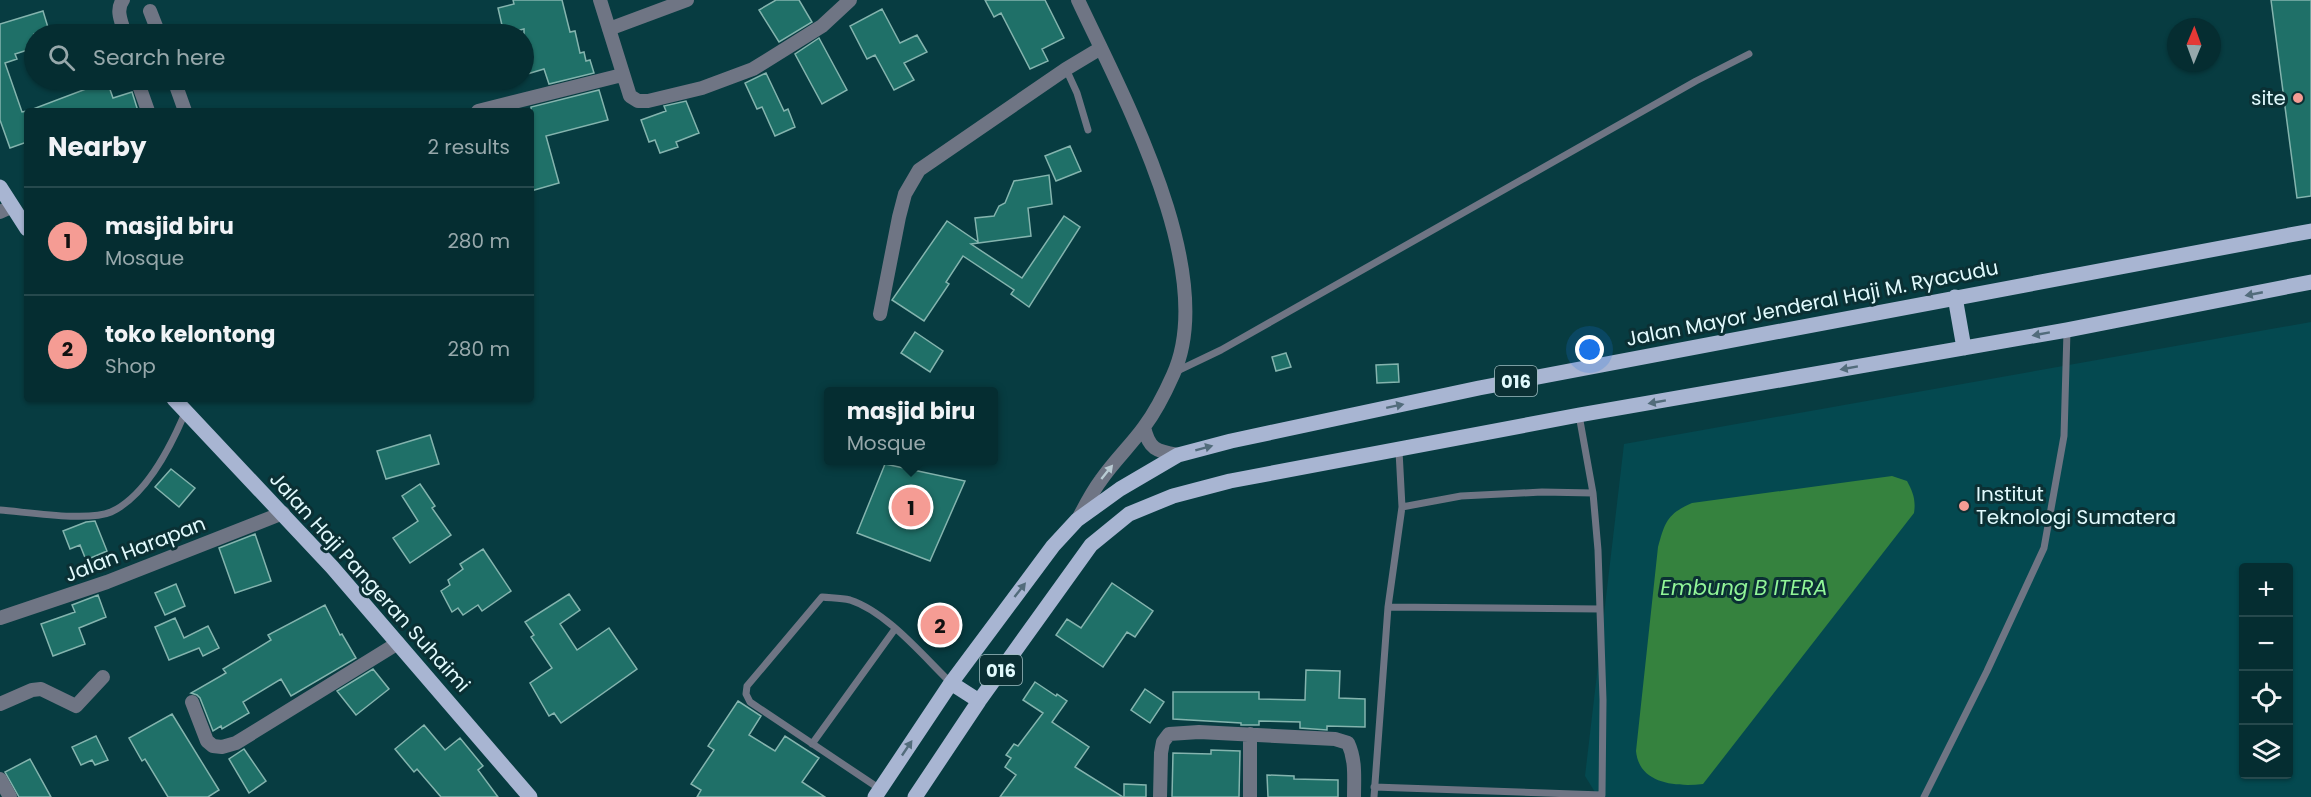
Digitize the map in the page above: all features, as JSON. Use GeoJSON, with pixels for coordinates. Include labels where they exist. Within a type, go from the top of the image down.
{"type":"FeatureCollection","features":[{"type":"Feature","properties":{"kind":"main road"},"geometry":{"type":"LineString","coordinates":[[0,187],[6,210],[24,222]]}},
{"type":"Feature","properties":{"kind":"main road","name":"Jalan Mayor Jenderal Haji M. Ryacudu"},"geometry":{"type":"LineString","coordinates":[[877,793],[951,683],[1040,564],[1077,520],[1120,489],[1178,455],[1231,441],[1479,388],[2311,231]]}},
{"type":"Feature","properties":{"kind":"main road","name":"016"},"geometry":{"type":"LineString","coordinates":[[915,797],[979,701],[1091,545],[1129,514],[1173,496],[1230,481],[1579,416],[2067,330],[2311,282]]}},
{"type":"Feature","properties":{"kind":"main road"},"geometry":{"type":"LineString","coordinates":[[1954,297],[1964,348]]}},
{"type":"Feature","properties":{"kind":"main road","name":"Jalan Haji Pangeran Suhaimi"},"geometry":{"type":"LineString","coordinates":[[177,402],[283,513],[530,797]]}},
{"type":"Feature","properties":{"kind":"main road"},"geometry":{"type":"LineString","coordinates":[[951,683],[979,701]]}},
{"type":"Feature","properties":{"kind":"street"},"geometry":{"type":"LineString","coordinates":[[122,24],[119,11],[123,0]]}},
{"type":"Feature","properties":{"kind":"street"},"geometry":{"type":"LineString","coordinates":[[600,0],[622,75],[630,96],[638,101],[648,101],[702,88],[753,69],[822,26],[850,0]]}},
{"type":"Feature","properties":{"kind":"street"},"geometry":{"type":"LineString","coordinates":[[609,29],[687,0]]}},
{"type":"Feature","properties":{"kind":"street"},"geometry":{"type":"LineString","coordinates":[[1077,520],[1101,479],[1144,427],[1159,403],[1175,372],[1185,332],[1187,309],[1183,272],[1166,203],[1146,146],[1078,0]]}},
{"type":"Feature","properties":{"kind":"street"},"geometry":{"type":"LineString","coordinates":[[150,11],[155,24]]}},
{"type":"Feature","properties":{"kind":"street"},"geometry":{"type":"LineString","coordinates":[[880,314],[905,194],[919,170],[1066,69],[1101,48]]}},
{"type":"Feature","properties":{"kind":"street"},"geometry":{"type":"LineString","coordinates":[[490,108],[622,75]]}},
{"type":"Feature","properties":{"kind":"street"},"geometry":{"type":"LineString","coordinates":[[144,90],[147,108]]}},
{"type":"Feature","properties":{"kind":"street"},"geometry":{"type":"LineString","coordinates":[[178,90],[184,108]]}},
{"type":"Feature","properties":{"kind":"street"},"geometry":{"type":"LineString","coordinates":[[1144,427],[1146,439],[1154,448],[1160,452],[1178,455]]}},
{"type":"Feature","properties":{"kind":"street","name":"Jalan Harapan"},"geometry":{"type":"LineString","coordinates":[[0,618],[107,582],[283,513]]}},
{"type":"Feature","properties":{"kind":"street"},"geometry":{"type":"LineString","coordinates":[[192,702],[207,741],[213,746],[222,747],[236,743],[398,643]]}},
{"type":"Feature","properties":{"kind":"street"},"geometry":{"type":"LineString","coordinates":[[0,704],[32,690],[41,689],[76,706],[103,677]]}},
{"type":"Feature","properties":{"kind":"street"},"geometry":{"type":"LineString","coordinates":[[1160,797],[1163,742],[1169,734],[1199,732],[1335,739],[1347,743],[1353,753],[1354,797]]}},
{"type":"Feature","properties":{"kind":"street"},"geometry":{"type":"LineString","coordinates":[[1250,735],[1250,797]]}},
{"type":"Feature","properties":{"kind":"street"},"geometry":{"type":"LineString","coordinates":[[0,779],[10,797]]}},
{"type":"Feature","properties":{"kind":"lane"},"geometry":{"type":"LineString","coordinates":[[1175,372],[1221,350],[1696,81],[1749,54]]}},
{"type":"Feature","properties":{"kind":"lane"},"geometry":{"type":"LineString","coordinates":[[1066,69],[1077,93],[1088,130]]}},
{"type":"Feature","properties":{"kind":"lane"},"geometry":{"type":"LineString","coordinates":[[1924,797],[1987,671],[2044,548],[2064,436],[2067,330]]}},
{"type":"Feature","properties":{"kind":"lane"},"geometry":{"type":"LineString","coordinates":[[0,510],[81,516],[110,512],[132,498],[154,471],[173,442],[186,412]]}},
{"type":"Feature","properties":{"kind":"lane"},"geometry":{"type":"LineString","coordinates":[[1374,787],[1602,796],[1603,700],[1593,493],[1579,416]]}},
{"type":"Feature","properties":{"kind":"lane"},"geometry":{"type":"LineString","coordinates":[[1374,797],[1388,607],[1402,507],[1402,480],[1398,451]]}},
{"type":"Feature","properties":{"kind":"lane"},"geometry":{"type":"LineString","coordinates":[[1402,507],[1461,496],[1542,492],[1593,493]]}},
{"type":"Feature","properties":{"kind":"lane"},"geometry":{"type":"LineString","coordinates":[[877,793],[812,744],[750,702],[746,694],[747,686],[822,597],[848,600],[869,609],[895,629],[951,683]]}},
{"type":"Feature","properties":{"kind":"lane"},"geometry":{"type":"LineString","coordinates":[[1388,607],[1600,609]]}},
{"type":"Feature","properties":{"kind":"lane"},"geometry":{"type":"LineString","coordinates":[[812,744],[895,629]]}},
{"type":"Feature","properties":{"kind":"shaded area","name":"Institut Teknologi Sumatera"},"geometry":{"type":"Polygon","coordinates":[[[2311,322],[2311,797],[1598,797],[1585,776],[1624,444],[2311,322]]]}},
{"type":"Feature","properties":{"kind":"water","name":"Embung B ITERA"},"geometry":{"type":"Polygon","coordinates":[[[1892,476],[1907,481],[1915,504],[1914,513],[1703,784],[1671,784],[1651,777],[1639,762],[1636,751],[1658,547],[1663,531],[1672,515],[1692,503],[1892,476]]]}},
{"type":"Feature","properties":{"kind":"building"},"geometry":{"type":"Polygon","coordinates":[[[513,0],[562,0],[570,32],[575,31],[580,53],[584,52],[586,61],[590,60],[594,73],[549,84],[544,69],[534,72],[534,24],[502,24],[498,8],[514,4],[513,0]]]}},
{"type":"Feature","properties":{"kind":"building"},"geometry":{"type":"Polygon","coordinates":[[[776,0],[799,0],[812,22],[779,42],[759,10],[776,0]]]}},
{"type":"Feature","properties":{"kind":"building"},"geometry":{"type":"Polygon","coordinates":[[[985,0],[1045,0],[1064,38],[1042,49],[1048,61],[1030,69],[1001,13],[994,17],[985,0]]]}},
{"type":"Feature","properties":{"kind":"building","name":"site"},"geometry":{"type":"Polygon","coordinates":[[[2271,0],[2311,0],[2311,196],[2297,198],[2271,0]]]}},
{"type":"Feature","properties":{"kind":"building"},"geometry":{"type":"Polygon","coordinates":[[[882,9],[900,43],[917,35],[927,52],[904,63],[914,80],[894,90],[875,55],[867,59],[850,26],[882,9]]]}},
{"type":"Feature","properties":{"kind":"building"},"geometry":{"type":"Polygon","coordinates":[[[43,11],[47,24],[24,24],[24,51],[15,54],[17,59],[5,63],[22,112],[24,112],[24,143],[10,148],[0,120],[0,24],[43,11]]]}},
{"type":"Feature","properties":{"kind":"building"},"geometry":{"type":"Polygon","coordinates":[[[819,38],[847,90],[822,104],[795,54],[819,38]]]}},
{"type":"Feature","properties":{"kind":"building"},"geometry":{"type":"Polygon","coordinates":[[[766,73],[784,111],[788,109],[795,127],[775,136],[762,107],[757,109],[745,83],[766,73]]]}},
{"type":"Feature","properties":{"kind":"building"},"geometry":{"type":"Polygon","coordinates":[[[83,90],[110,90],[113,98],[132,92],[137,108],[36,108],[83,90]]]}},
{"type":"Feature","properties":{"kind":"building"},"geometry":{"type":"Polygon","coordinates":[[[599,90],[608,120],[546,136],[559,183],[534,190],[534,108],[531,107],[599,90]]]}},
{"type":"Feature","properties":{"kind":"building"},"geometry":{"type":"Polygon","coordinates":[[[686,101],[699,133],[676,142],[678,147],[660,153],[655,140],[649,142],[641,120],[666,111],[664,106],[686,101]]]}},
{"type":"Feature","properties":{"kind":"building"},"geometry":{"type":"Polygon","coordinates":[[[1070,146],[1081,171],[1056,181],[1045,156],[1070,146]]]}},
{"type":"Feature","properties":{"kind":"building"},"geometry":{"type":"Polygon","coordinates":[[[1049,175],[1052,204],[1028,208],[1031,236],[971,244],[1022,278],[1064,216],[1080,227],[1029,307],[1011,294],[1014,290],[963,256],[946,282],[949,284],[924,321],[892,300],[947,221],[978,242],[975,218],[994,216],[999,206],[1005,203],[1014,181],[1049,175]]]}},
{"type":"Feature","properties":{"kind":"building"},"geometry":{"type":"Polygon","coordinates":[[[915,332],[943,351],[930,372],[901,353],[915,332]]]}},
{"type":"Feature","properties":{"kind":"building"},"geometry":{"type":"Polygon","coordinates":[[[1286,353],[1291,367],[1276,371],[1272,357],[1286,353]]]}},
{"type":"Feature","properties":{"kind":"building"},"geometry":{"type":"Polygon","coordinates":[[[1398,364],[1399,382],[1377,383],[1376,365],[1398,364]]]}},
{"type":"Feature","properties":{"kind":"building"},"geometry":{"type":"Polygon","coordinates":[[[430,435],[439,464],[386,479],[377,451],[430,435]]]}},
{"type":"Feature","properties":{"kind":"building"},"geometry":{"type":"Polygon","coordinates":[[[885,465],[965,481],[930,561],[857,533],[885,465]]]}},
{"type":"Feature","properties":{"kind":"building"},"geometry":{"type":"Polygon","coordinates":[[[171,469],[195,488],[179,507],[155,487],[171,469]]]}},
{"type":"Feature","properties":{"kind":"building"},"geometry":{"type":"Polygon","coordinates":[[[420,484],[435,506],[432,508],[451,535],[410,563],[393,538],[418,521],[402,496],[420,484]]]}},
{"type":"Feature","properties":{"kind":"building"},"geometry":{"type":"Polygon","coordinates":[[[95,521],[107,551],[86,560],[80,545],[70,549],[63,531],[95,521]]]}},
{"type":"Feature","properties":{"kind":"building"},"geometry":{"type":"Polygon","coordinates":[[[255,534],[271,581],[235,593],[219,548],[255,534]]]}},
{"type":"Feature","properties":{"kind":"building"},"geometry":{"type":"Polygon","coordinates":[[[483,549],[511,591],[482,611],[478,605],[463,615],[458,608],[452,612],[441,591],[450,585],[448,580],[463,569],[460,564],[483,549]]]}},
{"type":"Feature","properties":{"kind":"building"},"geometry":{"type":"Polygon","coordinates":[[[1112,583],[1153,611],[1135,637],[1127,632],[1103,667],[1056,635],[1067,619],[1081,628],[1112,583]]]}},
{"type":"Feature","properties":{"kind":"building"},"geometry":{"type":"Polygon","coordinates":[[[176,584],[185,606],[165,615],[155,593],[176,584]]]}},
{"type":"Feature","properties":{"kind":"building"},"geometry":{"type":"Polygon","coordinates":[[[569,594],[580,610],[560,624],[577,650],[609,628],[637,669],[561,723],[554,713],[549,716],[530,683],[552,668],[531,637],[534,635],[525,622],[569,594]]]}},
{"type":"Feature","properties":{"kind":"building"},"geometry":{"type":"Polygon","coordinates":[[[98,595],[106,617],[79,628],[85,644],[53,656],[41,624],[75,612],[72,605],[98,595]]]}},
{"type":"Feature","properties":{"kind":"building"},"geometry":{"type":"Polygon","coordinates":[[[325,605],[340,635],[342,634],[356,658],[291,696],[281,679],[243,702],[249,713],[222,729],[221,726],[213,731],[200,698],[191,693],[226,673],[223,669],[271,640],[268,635],[325,605]]]}},
{"type":"Feature","properties":{"kind":"building"},"geometry":{"type":"Polygon","coordinates":[[[944,606],[958,617],[936,645],[922,634],[944,606]]]}},
{"type":"Feature","properties":{"kind":"building"},"geometry":{"type":"Polygon","coordinates":[[[175,618],[184,638],[208,626],[219,648],[203,656],[199,648],[169,660],[155,627],[175,618]]]}},
{"type":"Feature","properties":{"kind":"building"},"geometry":{"type":"Polygon","coordinates":[[[373,669],[389,689],[356,715],[337,691],[373,669]]]}},
{"type":"Feature","properties":{"kind":"building"},"geometry":{"type":"Polygon","coordinates":[[[1306,670],[1340,671],[1339,698],[1365,699],[1365,727],[1327,726],[1327,730],[1300,728],[1300,722],[1259,721],[1259,725],[1241,725],[1241,723],[1173,719],[1173,692],[1259,692],[1259,699],[1305,700],[1306,670]]]}},
{"type":"Feature","properties":{"kind":"building"},"geometry":{"type":"Polygon","coordinates":[[[1035,682],[1067,701],[1052,722],[1089,747],[1075,767],[1123,797],[1000,797],[1016,775],[1005,767],[1011,758],[1006,755],[1014,744],[1018,746],[1043,713],[1023,700],[1035,682]]]}},
{"type":"Feature","properties":{"kind":"building"},"geometry":{"type":"Polygon","coordinates":[[[1145,689],[1164,702],[1150,723],[1131,710],[1145,689]]]}},
{"type":"Feature","properties":{"kind":"building"},"geometry":{"type":"Polygon","coordinates":[[[738,701],[761,716],[749,735],[775,751],[785,736],[819,758],[802,782],[825,797],[697,797],[701,790],[691,784],[714,750],[708,746],[738,701]]]}},
{"type":"Feature","properties":{"kind":"building"},"geometry":{"type":"Polygon","coordinates":[[[172,714],[219,790],[208,797],[168,797],[145,759],[142,761],[129,738],[172,714]]]}},
{"type":"Feature","properties":{"kind":"building"},"geometry":{"type":"Polygon","coordinates":[[[424,725],[445,750],[460,738],[483,766],[478,770],[498,797],[441,797],[417,769],[414,772],[395,749],[424,725]]]}},
{"type":"Feature","properties":{"kind":"building"},"geometry":{"type":"Polygon","coordinates":[[[96,736],[108,760],[95,765],[92,760],[81,765],[72,747],[96,736]]]}},
{"type":"Feature","properties":{"kind":"building"},"geometry":{"type":"Polygon","coordinates":[[[244,749],[266,781],[249,793],[229,759],[244,749]]]}},
{"type":"Feature","properties":{"kind":"building"},"geometry":{"type":"Polygon","coordinates":[[[1211,750],[1240,751],[1239,797],[1172,797],[1173,753],[1211,754],[1211,750]]]}},
{"type":"Feature","properties":{"kind":"building"},"geometry":{"type":"Polygon","coordinates":[[[30,759],[51,797],[19,797],[5,772],[30,759]]]}},
{"type":"Feature","properties":{"kind":"building"},"geometry":{"type":"Polygon","coordinates":[[[1267,775],[1294,776],[1294,779],[1338,780],[1338,797],[1268,797],[1267,775]]]}},
{"type":"Feature","properties":{"kind":"building"},"geometry":{"type":"Polygon","coordinates":[[[1124,784],[1146,785],[1146,797],[1124,797],[1124,784]]]}},
{"type":"Feature","properties":{"kind":"place","name":"site"},"geometry":{"type":"Point","coordinates":[2298,98]}},
{"type":"Feature","properties":{"kind":"place","name":"Institut Teknologi Sumatera"},"geometry":{"type":"Point","coordinates":[1964,506]}},
{"type":"Feature","properties":{"kind":"place","name":"masjid biru"},"geometry":{"type":"Point","coordinates":[911,507]}},
{"type":"Feature","properties":{"kind":"place","name":"toko kelontong"},"geometry":{"type":"Point","coordinates":[940,625]}}]}
